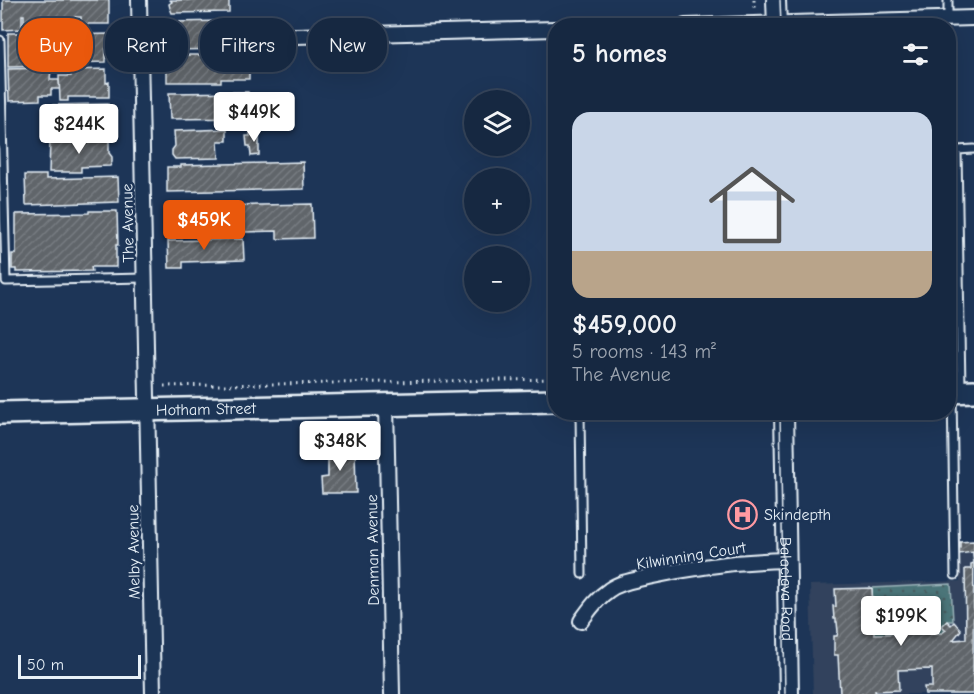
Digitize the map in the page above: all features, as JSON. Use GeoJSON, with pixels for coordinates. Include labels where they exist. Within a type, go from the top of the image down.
{"type":"FeatureCollection","features":[{"type":"Feature","properties":{"kind":"main road"},"geometry":{"type":"LineString","coordinates":[[776,0],[777,18]]}},
{"type":"Feature","properties":{"kind":"main road","name":"Hotham Street"},"geometry":{"type":"LineString","coordinates":[[0,412],[548,401]]}},
{"type":"Feature","properties":{"kind":"main road","name":"Balaclava Road"},"geometry":{"type":"LineString","coordinates":[[784,420],[789,694]]}},
{"type":"Feature","properties":{"kind":"street","name":"The Avenue"},"geometry":{"type":"LineString","coordinates":[[139,0],[147,410]]}},
{"type":"Feature","properties":{"kind":"street"},"geometry":{"type":"LineString","coordinates":[[956,19],[974,18]]}},
{"type":"Feature","properties":{"kind":"street"},"geometry":{"type":"LineString","coordinates":[[296,36],[548,29]]}},
{"type":"Feature","properties":{"kind":"street","name":"Denman Avenue"},"geometry":{"type":"LineString","coordinates":[[386,405],[392,694]]}},
{"type":"Feature","properties":{"kind":"street","name":"Melby Avenue"},"geometry":{"type":"LineString","coordinates":[[147,410],[153,694]]}},
{"type":"Feature","properties":{"kind":"street","name":"Kilwinning Court"},"geometry":{"type":"LineString","coordinates":[[581,621],[600,597],[610,589],[628,582],[709,566],[787,560]]}},
{"type":"Feature","properties":{"kind":"lane"},"geometry":{"type":"LineString","coordinates":[[948,0],[948,18]]}},
{"type":"Feature","properties":{"kind":"lane"},"geometry":{"type":"LineString","coordinates":[[0,40],[3,281],[144,278]]}},
{"type":"Feature","properties":{"kind":"lane"},"geometry":{"type":"LineString","coordinates":[[955,575],[959,391],[957,150],[974,149]]}},
{"type":"Feature","properties":{"kind":"lane"},"geometry":{"type":"LineString","coordinates":[[580,420],[582,574]]}},
{"type":"Feature","properties":{"kind":"path"},"geometry":{"type":"LineString","coordinates":[[164,386],[548,379]]}},
{"type":"Feature","properties":{"kind":"shaded area"},"geometry":{"type":"Polygon","coordinates":[[[974,540],[974,694],[813,694],[810,585],[960,581],[960,541],[974,540]]]}},
{"type":"Feature","properties":{"kind":"green space"},"geometry":{"type":"Polygon","coordinates":[[[951,584],[953,621],[947,621],[942,626],[946,630],[942,633],[874,634],[872,588],[951,584]]]}},
{"type":"Feature","properties":{"kind":"building"},"geometry":{"type":"Polygon","coordinates":[[[3,0],[109,0],[109,18],[105,18],[105,24],[93,24],[93,18],[24,18],[22,15],[22,18],[18,18],[18,29],[3,30],[3,0]]]}},
{"type":"Feature","properties":{"kind":"building"},"geometry":{"type":"Polygon","coordinates":[[[170,0],[229,0],[229,12],[172,13],[170,0]]]}},
{"type":"Feature","properties":{"kind":"building"},"geometry":{"type":"Polygon","coordinates":[[[200,21],[200,50],[188,50],[188,22],[200,21]]]}},
{"type":"Feature","properties":{"kind":"building"},"geometry":{"type":"Polygon","coordinates":[[[8,33],[18,33],[18,67],[8,67],[8,33]]]}},
{"type":"Feature","properties":{"kind":"building"},"geometry":{"type":"Polygon","coordinates":[[[93,34],[105,34],[105,62],[93,62],[93,34]]]}},
{"type":"Feature","properties":{"kind":"building"},"geometry":{"type":"Polygon","coordinates":[[[188,55],[200,55],[200,72],[249,72],[249,79],[221,79],[221,82],[167,82],[167,72],[188,72],[188,55]]]}},
{"type":"Feature","properties":{"kind":"building"},"geometry":{"type":"Polygon","coordinates":[[[8,69],[18,69],[18,72],[51,72],[50,80],[59,80],[60,89],[51,89],[51,95],[40,95],[40,100],[9,101],[8,69]]]}},
{"type":"Feature","properties":{"kind":"building"},"geometry":{"type":"Polygon","coordinates":[[[93,69],[105,69],[106,83],[109,82],[109,97],[68,97],[68,101],[60,101],[59,76],[71,76],[71,72],[93,72],[93,69]]]}},
{"type":"Feature","properties":{"kind":"building"},"geometry":{"type":"Polygon","coordinates":[[[248,92],[249,118],[170,119],[169,93],[248,92]]]}},
{"type":"Feature","properties":{"kind":"building"},"geometry":{"type":"Polygon","coordinates":[[[108,104],[109,130],[62,131],[62,137],[46,137],[46,128],[51,127],[51,105],[108,104]]]}},
{"type":"Feature","properties":{"kind":"building"},"geometry":{"type":"Polygon","coordinates":[[[227,129],[227,141],[218,141],[219,158],[175,159],[172,155],[175,146],[174,131],[227,129]]]}},
{"type":"Feature","properties":{"kind":"building"},"geometry":{"type":"Polygon","coordinates":[[[259,130],[259,155],[251,156],[246,136],[250,136],[250,131],[259,130]]]}},
{"type":"Feature","properties":{"kind":"building"},"geometry":{"type":"Polygon","coordinates":[[[109,140],[109,153],[112,157],[110,166],[81,167],[81,172],[49,172],[50,141],[109,140]]]}},
{"type":"Feature","properties":{"kind":"building"},"geometry":{"type":"Polygon","coordinates":[[[303,162],[304,189],[167,192],[167,167],[303,162]]]}},
{"type":"Feature","properties":{"kind":"building"},"geometry":{"type":"Polygon","coordinates":[[[25,175],[46,175],[46,179],[118,177],[119,202],[26,205],[25,175]]]}},
{"type":"Feature","properties":{"kind":"building"},"geometry":{"type":"Polygon","coordinates":[[[312,204],[313,238],[277,239],[277,231],[169,234],[169,207],[312,204]]]}},
{"type":"Feature","properties":{"kind":"building"},"geometry":{"type":"Polygon","coordinates":[[[89,211],[117,211],[116,267],[91,267],[92,271],[16,272],[16,269],[12,269],[12,254],[16,254],[16,214],[89,213],[89,211]]]}},
{"type":"Feature","properties":{"kind":"building"},"geometry":{"type":"Polygon","coordinates":[[[243,239],[244,260],[183,262],[183,268],[169,268],[168,241],[243,239]]]}},
{"type":"Feature","properties":{"kind":"building"},"geometry":{"type":"Polygon","coordinates":[[[328,449],[355,449],[356,493],[322,493],[321,478],[328,477],[328,449]]]}},
{"type":"Feature","properties":{"kind":"building"},"geometry":{"type":"Polygon","coordinates":[[[974,541],[974,562],[973,552],[959,554],[960,542],[974,541]]]}},
{"type":"Feature","properties":{"kind":"building"},"geometry":{"type":"Polygon","coordinates":[[[974,563],[973,694],[925,694],[924,687],[932,687],[932,669],[898,670],[899,690],[875,691],[876,694],[840,694],[838,655],[834,655],[834,636],[837,636],[838,632],[833,606],[836,607],[835,589],[872,588],[874,634],[942,633],[946,630],[942,626],[947,621],[951,625],[954,622],[961,630],[953,640],[966,639],[965,569],[971,569],[971,564],[974,563]]]}},
{"type":"Feature","properties":{"kind":"tram line"},"geometry":{"type":"LineString","coordinates":[[780,0],[781,18]]}},
{"type":"Feature","properties":{"kind":"tram line"},"geometry":{"type":"LineString","coordinates":[[780,420],[785,694]]}},
{"type":"Feature","properties":{"kind":"place","name":"Skindepth"},"geometry":{"type":"Point","coordinates":[743,514]}}]}
